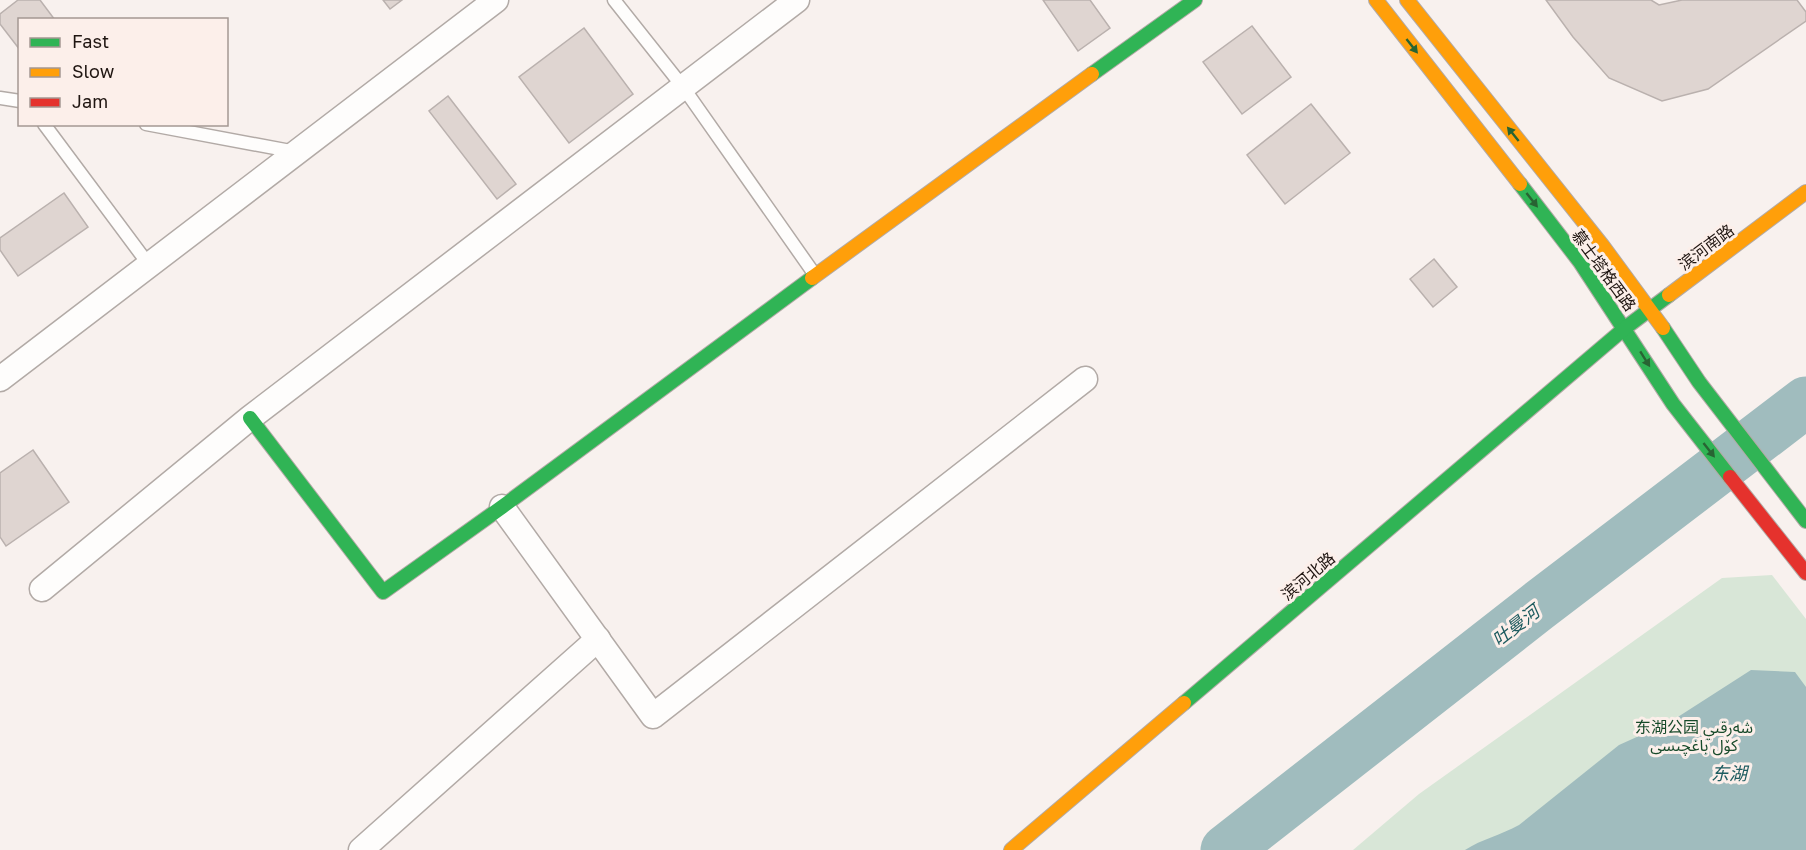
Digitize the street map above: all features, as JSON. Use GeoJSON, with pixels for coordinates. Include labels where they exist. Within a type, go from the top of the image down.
{"type":"FeatureCollection","features":[{"type":"Feature","properties":{"kind":"main road"},"geometry":{"type":"LineString","coordinates":[[250,418],[383,592],[502,507],[999,140],[1195,0]]}},
{"type":"Feature","properties":{"kind":"main road","name":"慕士塔格西路"},"geometry":{"type":"LineString","coordinates":[[1376,0],[1580,262],[1626,328],[1673,404],[1803,568]]}},
{"type":"Feature","properties":{"kind":"main road","name":"慕士塔格西路"},"geometry":{"type":"LineString","coordinates":[[1407,0],[1602,245],[1650,309],[1699,382],[1806,521]]}},
{"type":"Feature","properties":{"kind":"main road","name":"滨河南路"},"geometry":{"type":"LineString","coordinates":[[1626,328],[1806,192]]}},
{"type":"Feature","properties":{"kind":"main road","name":"滨河北路"},"geometry":{"type":"LineString","coordinates":[[1011,850],[1626,328]]}},
{"type":"Feature","properties":{"kind":"street"},"geometry":{"type":"LineString","coordinates":[[0,380],[496,0]]}},
{"type":"Feature","properties":{"kind":"street"},"geometry":{"type":"LineString","coordinates":[[42,589],[250,418],[797,0]]}},
{"type":"Feature","properties":{"kind":"street"},"geometry":{"type":"LineString","coordinates":[[502,507],[653,716],[1085,379]]}},
{"type":"Feature","properties":{"kind":"street"},"geometry":{"type":"LineString","coordinates":[[361,850],[598,639]]}},
{"type":"Feature","properties":{"kind":"lane"},"geometry":{"type":"LineString","coordinates":[[614,0],[683,87],[815,276]]}},
{"type":"Feature","properties":{"kind":"lane"},"geometry":{"type":"LineString","coordinates":[[0,98],[18,101]]}},
{"type":"Feature","properties":{"kind":"lane"},"geometry":{"type":"LineString","coordinates":[[45,126],[149,266]]}},
{"type":"Feature","properties":{"kind":"lane"},"geometry":{"type":"LineString","coordinates":[[157,126],[297,152]]}},
{"type":"Feature","properties":{"kind":"green space","name":"东湖公园 شەرقىي كۆل باغچىسى"},"geometry":{"type":"Polygon","coordinates":[[[1772,575],[1806,619],[1806,850],[1353,850],[1419,794],[1722,578],[1772,575]]]}},
{"type":"Feature","properties":{"kind":"water","name":"东湖"},"geometry":{"type":"Polygon","coordinates":[[[1751,670],[1795,672],[1806,687],[1806,850],[1465,850],[1519,825],[1619,745],[1670,722],[1751,670]]]}},
{"type":"Feature","properties":{"kind":"building"},"geometry":{"type":"Polygon","coordinates":[[[18,0],[40,0],[54,18],[18,18],[18,47],[0,24],[0,14],[18,0]]]}},
{"type":"Feature","properties":{"kind":"building"},"geometry":{"type":"Polygon","coordinates":[[[383,0],[402,0],[390,9],[383,0]]]}},
{"type":"Feature","properties":{"kind":"building"},"geometry":{"type":"Polygon","coordinates":[[[1043,0],[1090,0],[1110,28],[1078,51],[1043,0]]]}},
{"type":"Feature","properties":{"kind":"building"},"geometry":{"type":"Polygon","coordinates":[[[1546,0],[1651,0],[1659,5],[1682,0],[1797,0],[1806,12],[1806,21],[1708,89],[1662,101],[1609,78],[1573,37],[1546,0]]]}},
{"type":"Feature","properties":{"kind":"building"},"geometry":{"type":"Polygon","coordinates":[[[1252,26],[1291,77],[1242,114],[1203,62],[1252,26]]]}},
{"type":"Feature","properties":{"kind":"building"},"geometry":{"type":"Polygon","coordinates":[[[584,28],[633,94],[569,143],[519,77],[584,28]]]}},
{"type":"Feature","properties":{"kind":"building"},"geometry":{"type":"Polygon","coordinates":[[[448,96],[516,184],[497,199],[429,111],[448,96]]]}},
{"type":"Feature","properties":{"kind":"building"},"geometry":{"type":"Polygon","coordinates":[[[1311,104],[1350,153],[1285,204],[1247,155],[1311,104]]]}},
{"type":"Feature","properties":{"kind":"building"},"geometry":{"type":"Polygon","coordinates":[[[64,193],[88,227],[18,276],[0,250],[0,238],[64,193]]]}},
{"type":"Feature","properties":{"kind":"building"},"geometry":{"type":"Polygon","coordinates":[[[1434,259],[1457,287],[1433,307],[1410,279],[1434,259]]]}},
{"type":"Feature","properties":{"kind":"building"},"geometry":{"type":"Polygon","coordinates":[[[33,450],[69,502],[6,546],[0,537],[0,473],[33,450]]]}},
{"type":"Feature","properties":{"kind":"waterway","name":"吐曼河"},"geometry":{"type":"LineString","coordinates":[[1226,850],[1537,607],[1806,402]]}},
{"type":"Feature","properties":{"kind":"traffic: fast"},"geometry":{"type":"LineString","coordinates":[[1092,74],[1195,0]]}},
{"type":"Feature","properties":{"kind":"traffic: fast"},"geometry":{"type":"LineString","coordinates":[[1520,184],[1580,262],[1673,404],[1730,477]]}},
{"type":"Feature","properties":{"kind":"traffic: fast"},"geometry":{"type":"LineString","coordinates":[[250,418],[383,592],[812,278]]}},
{"type":"Feature","properties":{"kind":"traffic: fast"},"geometry":{"type":"LineString","coordinates":[[1184,703],[1625,328],[1669,295]]}},
{"type":"Feature","properties":{"kind":"traffic: fast"},"geometry":{"type":"LineString","coordinates":[[1663,328],[1699,382],[1806,521]]}},
{"type":"Feature","properties":{"kind":"traffic: slow"},"geometry":{"type":"LineString","coordinates":[[1376,0],[1520,184]]}},
{"type":"Feature","properties":{"kind":"traffic: slow"},"geometry":{"type":"LineString","coordinates":[[1407,0],[1602,245],[1663,328]]}},
{"type":"Feature","properties":{"kind":"traffic: slow"},"geometry":{"type":"LineString","coordinates":[[812,278],[1092,74]]}},
{"type":"Feature","properties":{"kind":"traffic: slow"},"geometry":{"type":"LineString","coordinates":[[1669,295],[1806,192]]}},
{"type":"Feature","properties":{"kind":"traffic: slow"},"geometry":{"type":"LineString","coordinates":[[1011,850],[1184,703]]}},
{"type":"Feature","properties":{"kind":"traffic: jam"},"geometry":{"type":"LineString","coordinates":[[1730,477],[1806,573]]}}]}
